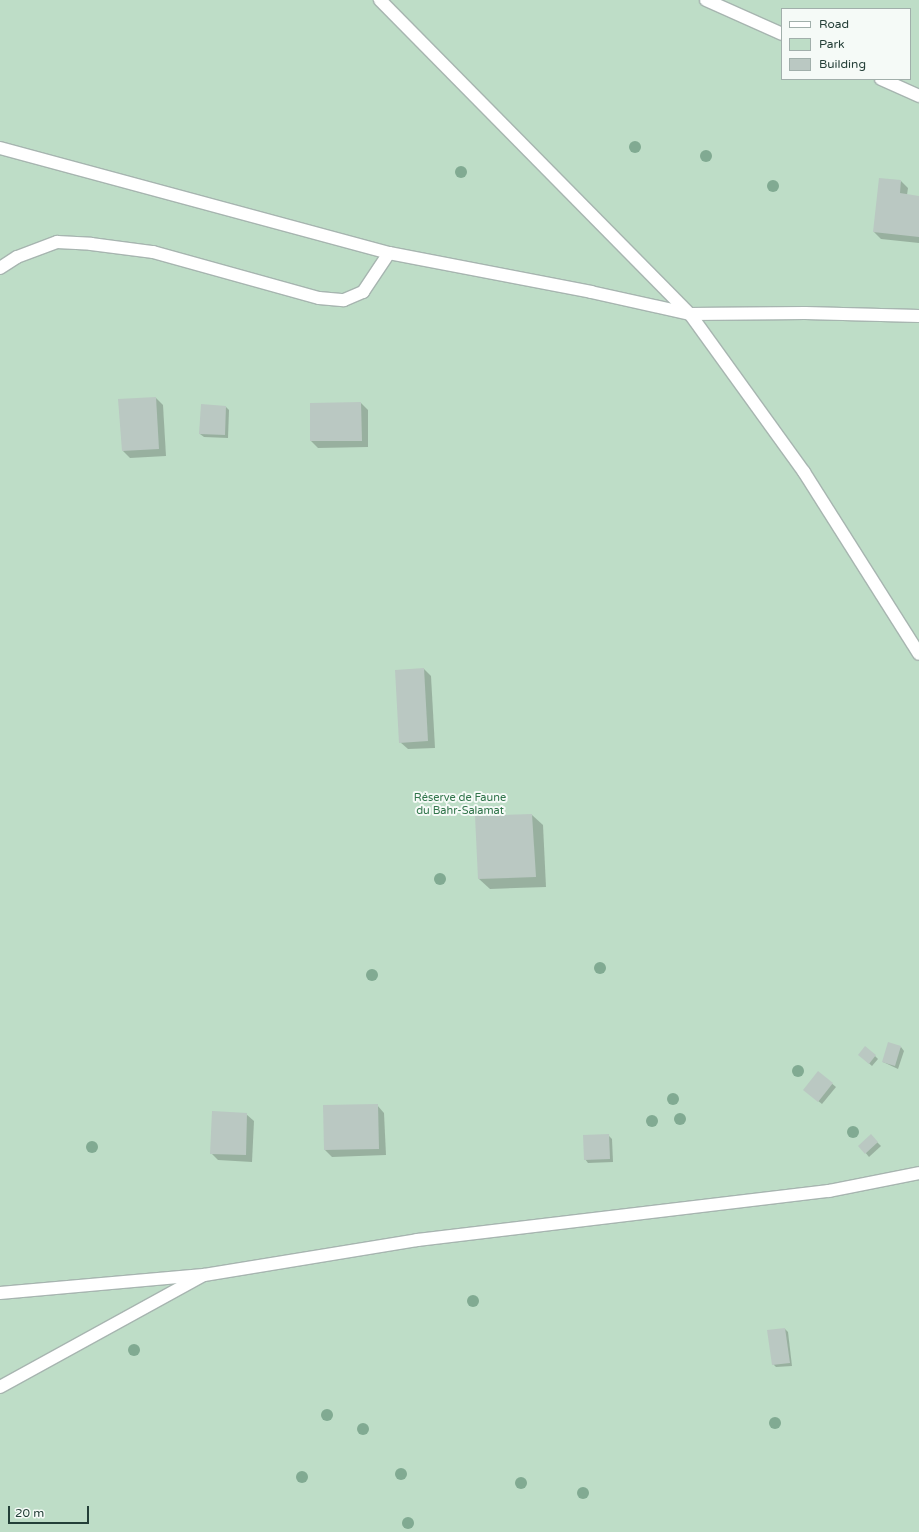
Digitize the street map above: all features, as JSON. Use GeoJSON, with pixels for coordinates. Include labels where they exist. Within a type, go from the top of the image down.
{"type":"FeatureCollection","features":[{"type":"Feature","properties":{"kind":"street"},"geometry":{"type":"LineString","coordinates":[[380,0],[690,314],[804,472],[919,654]]}},
{"type":"Feature","properties":{"kind":"street"},"geometry":{"type":"LineString","coordinates":[[706,0],[781,34]]}},
{"type":"Feature","properties":{"kind":"street"},"geometry":{"type":"LineString","coordinates":[[883,80],[919,96]]}},
{"type":"Feature","properties":{"kind":"street"},"geometry":{"type":"LineString","coordinates":[[0,148],[389,253],[591,292],[690,314],[804,313],[919,316]]}},
{"type":"Feature","properties":{"kind":"street"},"geometry":{"type":"LineString","coordinates":[[0,268],[17,257],[57,242],[91,244],[153,252],[319,298],[344,300],[363,292],[389,253]]}},
{"type":"Feature","properties":{"kind":"street"},"geometry":{"type":"LineString","coordinates":[[0,1293],[204,1274],[417,1240],[829,1191],[919,1173]]}},
{"type":"Feature","properties":{"kind":"street"},"geometry":{"type":"LineString","coordinates":[[0,1387],[204,1274]]}},
{"type":"Feature","properties":{"kind":"green space","name":"Réserve de Faune du Bahr-Salamat"},"geometry":{"type":"Polygon","coordinates":[[[0,0],[919,0],[919,1532],[0,1532],[0,0]]]}},
{"type":"Feature","properties":{"kind":"building"},"geometry":{"type":"Polygon","coordinates":[[[879,178],[901,180],[900,193],[919,196],[919,237],[873,232],[879,178]]]}},
{"type":"Feature","properties":{"kind":"building"},"geometry":{"type":"Polygon","coordinates":[[[156,397],[159,449],[122,451],[118,399],[156,397]]]}},
{"type":"Feature","properties":{"kind":"building"},"geometry":{"type":"Polygon","coordinates":[[[361,402],[362,441],[310,441],[310,403],[361,402]]]}},
{"type":"Feature","properties":{"kind":"building"},"geometry":{"type":"Polygon","coordinates":[[[201,404],[226,406],[225,435],[199,434],[201,404]]]}},
{"type":"Feature","properties":{"kind":"building"},"geometry":{"type":"Polygon","coordinates":[[[424,668],[428,741],[399,743],[395,670],[424,668]]]}},
{"type":"Feature","properties":{"kind":"building"},"geometry":{"type":"Polygon","coordinates":[[[532,814],[536,877],[478,879],[475,816],[532,814]]]}},
{"type":"Feature","properties":{"kind":"building"},"geometry":{"type":"Polygon","coordinates":[[[888,1042],[901,1046],[895,1066],[882,1062],[888,1042]]]}},
{"type":"Feature","properties":{"kind":"building"},"geometry":{"type":"Polygon","coordinates":[[[865,1046],[876,1055],[869,1064],[858,1055],[865,1046]]]}},
{"type":"Feature","properties":{"kind":"building"},"geometry":{"type":"Polygon","coordinates":[[[818,1071],[833,1083],[818,1102],[803,1090],[818,1071]]]}},
{"type":"Feature","properties":{"kind":"building"},"geometry":{"type":"Polygon","coordinates":[[[378,1104],[379,1149],[324,1150],[323,1105],[378,1104]]]}},
{"type":"Feature","properties":{"kind":"building"},"geometry":{"type":"Polygon","coordinates":[[[212,1111],[247,1113],[246,1155],[210,1154],[212,1111]]]}},
{"type":"Feature","properties":{"kind":"building"},"geometry":{"type":"Polygon","coordinates":[[[609,1134],[610,1159],[584,1160],[583,1135],[609,1134]]]}},
{"type":"Feature","properties":{"kind":"building"},"geometry":{"type":"Polygon","coordinates":[[[871,1134],[878,1142],[865,1154],[858,1146],[871,1134]]]}},
{"type":"Feature","properties":{"kind":"building"},"geometry":{"type":"Polygon","coordinates":[[[785,1328],[790,1363],[772,1365],[767,1330],[785,1328]]]}}]}
